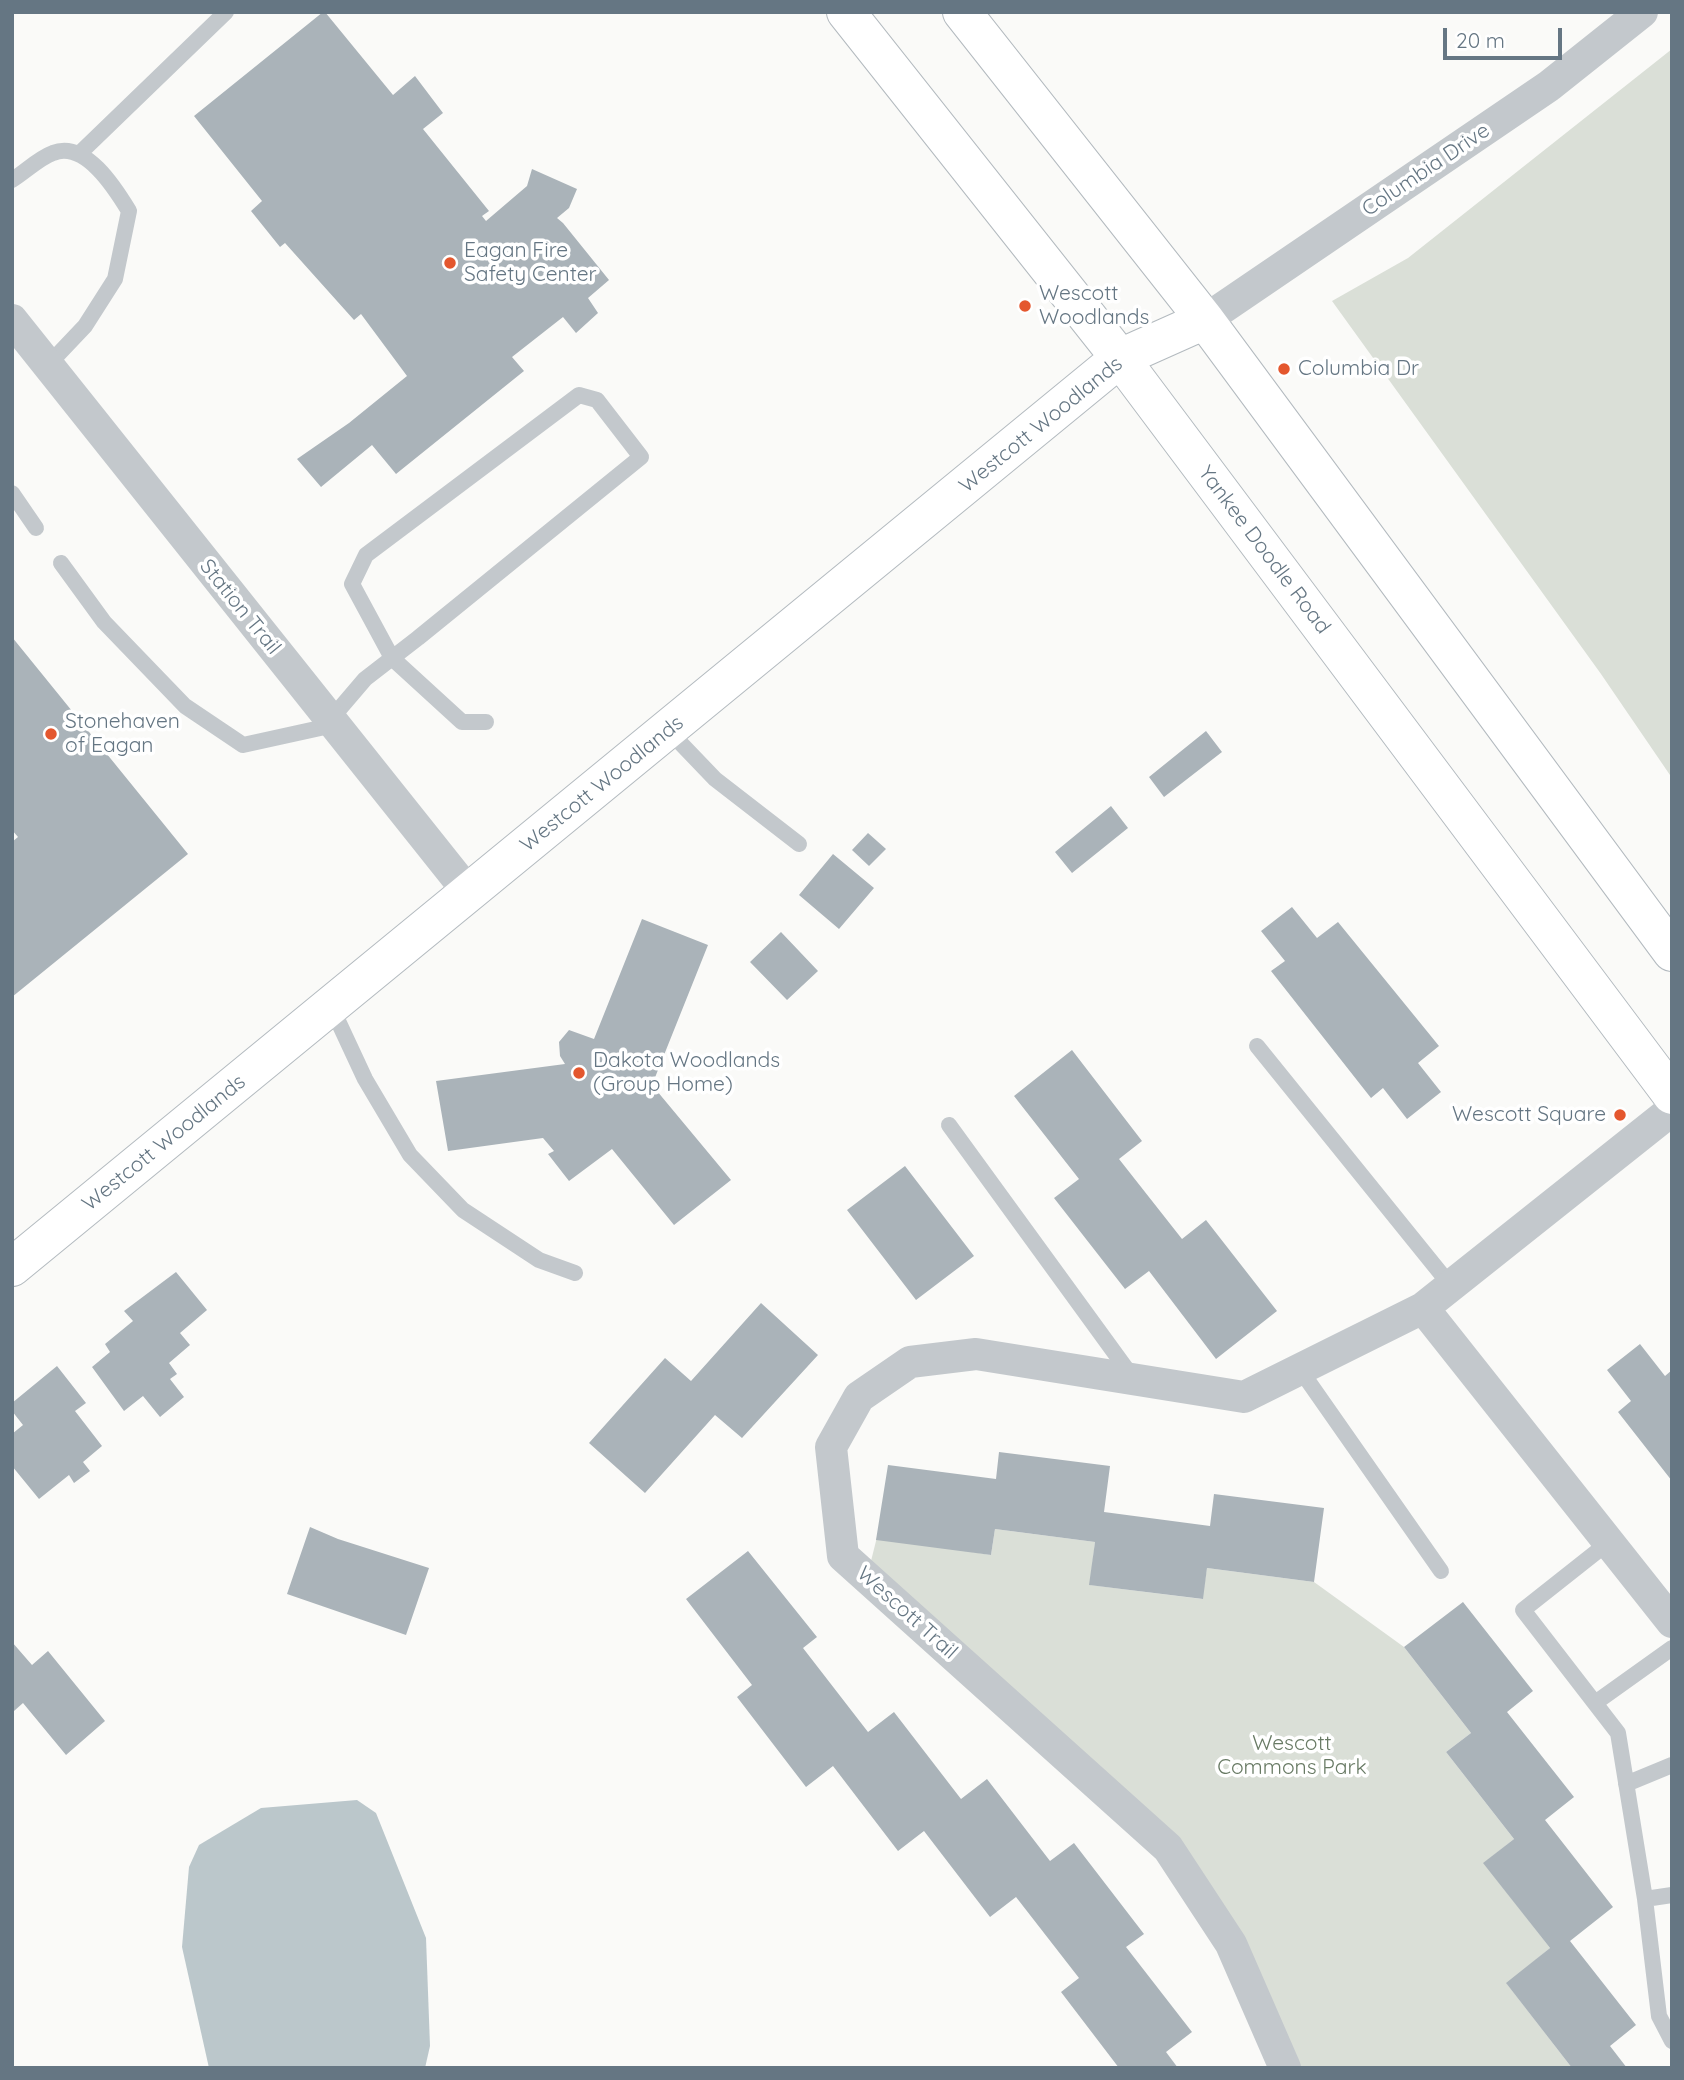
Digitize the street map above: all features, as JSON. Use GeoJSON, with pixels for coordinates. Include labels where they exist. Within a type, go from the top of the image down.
{"type":"FeatureCollection","features":[{"type":"Feature","properties":{"kind":"main road","name":"Yankee Doodle Road"},"geometry":{"type":"LineString","coordinates":[[846,12],[1120,358],[1672,1095]]}},
{"type":"Feature","properties":{"kind":"main road"},"geometry":{"type":"LineString","coordinates":[[962,12],[1205,320],[1672,952]]}},
{"type":"Feature","properties":{"kind":"main road","name":"Westcott Woodlands"},"geometry":{"type":"LineString","coordinates":[[12,1267],[1120,358],[1205,320]]}},
{"type":"Feature","properties":{"kind":"street","name":"Columbia Drive"},"geometry":{"type":"LineString","coordinates":[[1205,320],[1549,86],[1642,12]]}},
{"type":"Feature","properties":{"kind":"street","name":"Station Trail"},"geometry":{"type":"LineString","coordinates":[[12,320],[469,893]]}},
{"type":"Feature","properties":{"kind":"street"},"geometry":{"type":"LineString","coordinates":[[1672,1110],[1423,1308],[1672,1622]]}},
{"type":"Feature","properties":{"kind":"street","name":"Wescott Trail"},"geometry":{"type":"LineString","coordinates":[[1285,2068],[1231,1944],[1168,1848],[843,1556],[831,1447],[859,1398],[910,1362],[976,1354],[1244,1397],[1423,1308]]}},
{"type":"Feature","properties":{"kind":"lane"},"geometry":{"type":"LineString","coordinates":[[80,153],[226,12]]}},
{"type":"Feature","properties":{"kind":"lane"},"geometry":{"type":"LineString","coordinates":[[12,180],[54,152],[80,153],[111,182],[130,211],[116,279],[85,326],[48,365]]}},
{"type":"Feature","properties":{"kind":"lane"},"geometry":{"type":"LineString","coordinates":[[61,563],[104,622],[185,706],[243,745],[332,722],[365,679],[392,658],[418,638],[641,457],[597,400],[579,395],[366,555],[352,584],[392,658],[461,722],[485,722]]}},
{"type":"Feature","properties":{"kind":"lane"},"geometry":{"type":"LineString","coordinates":[[12,493],[36,528]]}},
{"type":"Feature","properties":{"kind":"lane"},"geometry":{"type":"LineString","coordinates":[[668,730],[715,779],[799,844]]}},
{"type":"Feature","properties":{"kind":"lane"},"geometry":{"type":"LineString","coordinates":[[331,1006],[365,1079],[410,1155],[463,1210],[539,1260],[575,1273]]}},
{"type":"Feature","properties":{"kind":"lane"},"geometry":{"type":"LineString","coordinates":[[1257,1046],[1451,1286]]}},
{"type":"Feature","properties":{"kind":"lane"},"geometry":{"type":"LineString","coordinates":[[949,1125],[1134,1379]]}},
{"type":"Feature","properties":{"kind":"lane"},"geometry":{"type":"LineString","coordinates":[[1299,1368],[1441,1571]]}},
{"type":"Feature","properties":{"kind":"lane"},"geometry":{"type":"LineString","coordinates":[[1609,1542],[1523,1610],[1618,1733],[1645,1899],[1659,2016],[1670,2034]]}},
{"type":"Feature","properties":{"kind":"lane"},"geometry":{"type":"LineString","coordinates":[[1595,1703],[1672,1648]]}},
{"type":"Feature","properties":{"kind":"lane"},"geometry":{"type":"LineString","coordinates":[[1626,1784],[1672,1765]]}},
{"type":"Feature","properties":{"kind":"lane"},"geometry":{"type":"LineString","coordinates":[[1645,1899],[1672,1895]]}},
{"type":"Feature","properties":{"kind":"green space"},"geometry":{"type":"Polygon","coordinates":[[[1672,49],[1672,778],[1601,674],[1332,301],[1408,258],[1672,49]]]}},
{"type":"Feature","properties":{"kind":"green space","name":"Wescott Commons Park"},"geometry":{"type":"Polygon","coordinates":[[[995,1529],[1095,1542],[1090,1585],[1202,1599],[1207,1568],[1314,1582],[1404,1647],[1471,1733],[1446,1752],[1514,1839],[1484,1863],[1550,1948],[1507,1984],[1572,2068],[1285,2068],[1168,1848],[867,1577],[877,1537],[991,1555],[995,1529]]]}},
{"type":"Feature","properties":{"kind":"shaded area"},"geometry":{"type":"Polygon","coordinates":[[[357,1800],[376,1813],[426,1938],[430,2046],[425,2068],[209,2068],[182,1947],[189,1867],[199,1845],[261,1808],[357,1800]]]}},
{"type":"Feature","properties":{"kind":"building","name":"Eagan Fire Safety Center"},"geometry":{"type":"Polygon","coordinates":[[[323,12],[393,95],[415,76],[443,113],[423,129],[489,211],[482,216],[486,221],[527,186],[532,169],[577,189],[569,208],[557,218],[609,280],[588,298],[598,313],[576,333],[563,317],[512,357],[524,371],[396,474],[372,445],[321,487],[297,459],[349,423],[407,376],[361,314],[354,320],[285,243],[280,247],[251,211],[262,201],[194,116],[323,12]]]}},
{"type":"Feature","properties":{"kind":"building","name":"Stonehaven of Eagan"},"geometry":{"type":"Polygon","coordinates":[[[12,637],[188,854],[12,997],[12,842],[18,837],[12,830],[12,637]]]}},
{"type":"Feature","properties":{"kind":"building"},"geometry":{"type":"Polygon","coordinates":[[[1206,731],[1222,752],[1164,797],[1149,777],[1206,731]]]}},
{"type":"Feature","properties":{"kind":"building"},"geometry":{"type":"Polygon","coordinates":[[[1111,806],[1128,828],[1072,873],[1055,852],[1111,806]]]}},
{"type":"Feature","properties":{"kind":"building"},"geometry":{"type":"Polygon","coordinates":[[[868,833],[886,849],[869,866],[852,850],[868,833]]]}},
{"type":"Feature","properties":{"kind":"building"},"geometry":{"type":"Polygon","coordinates":[[[833,854],[874,888],[839,929],[799,895],[833,854]]]}},
{"type":"Feature","properties":{"kind":"building"},"geometry":{"type":"Polygon","coordinates":[[[1292,907],[1317,938],[1338,922],[1439,1046],[1418,1063],[1441,1092],[1407,1119],[1383,1088],[1371,1098],[1271,971],[1285,961],[1261,931],[1292,907]]]}},
{"type":"Feature","properties":{"kind":"building","name":"Dakota Woodlands (Group Home)"},"geometry":{"type":"Polygon","coordinates":[[[642,919],[708,945],[652,1085],[731,1180],[674,1225],[612,1149],[569,1181],[548,1154],[554,1151],[543,1138],[448,1151],[436,1081],[565,1064],[560,1056],[559,1042],[569,1030],[594,1039],[642,919]]]}},
{"type":"Feature","properties":{"kind":"building"},"geometry":{"type":"Polygon","coordinates":[[[781,932],[818,971],[787,1000],[750,962],[781,932]]]}},
{"type":"Feature","properties":{"kind":"building"},"geometry":{"type":"Polygon","coordinates":[[[1072,1050],[1142,1141],[1119,1159],[1182,1239],[1206,1220],[1277,1311],[1216,1359],[1149,1271],[1125,1289],[1054,1198],[1079,1179],[1014,1096],[1072,1050]]]}},
{"type":"Feature","properties":{"kind":"building"},"geometry":{"type":"Polygon","coordinates":[[[905,1166],[974,1256],[916,1300],[847,1210],[905,1166]]]}},
{"type":"Feature","properties":{"kind":"building"},"geometry":{"type":"Polygon","coordinates":[[[176,1272],[207,1310],[180,1333],[190,1345],[169,1363],[177,1374],[170,1379],[184,1397],[160,1417],[143,1396],[124,1411],[92,1367],[110,1352],[105,1344],[133,1321],[124,1311],[176,1272]]]}},
{"type":"Feature","properties":{"kind":"building"},"geometry":{"type":"Polygon","coordinates":[[[761,1303],[818,1355],[742,1438],[715,1415],[645,1493],[589,1443],[665,1358],[691,1381],[761,1303]]]}},
{"type":"Feature","properties":{"kind":"building"},"geometry":{"type":"Polygon","coordinates":[[[1640,1344],[1665,1376],[1672,1370],[1672,1481],[1618,1412],[1631,1401],[1607,1370],[1640,1344]]]}},
{"type":"Feature","properties":{"kind":"building"},"geometry":{"type":"Polygon","coordinates":[[[57,1366],[86,1403],[75,1411],[102,1446],[83,1462],[90,1471],[74,1483],[69,1475],[39,1499],[12,1466],[12,1434],[23,1425],[12,1411],[12,1403],[57,1366]]]}},
{"type":"Feature","properties":{"kind":"building"},"geometry":{"type":"Polygon","coordinates":[[[999,1452],[1110,1466],[1104,1512],[1210,1526],[1214,1494],[1324,1508],[1314,1582],[1207,1568],[1203,1599],[1089,1585],[1095,1542],[995,1529],[991,1555],[876,1540],[888,1465],[996,1479],[999,1452]]]}},
{"type":"Feature","properties":{"kind":"building"},"geometry":{"type":"Polygon","coordinates":[[[310,1527],[338,1539],[429,1568],[406,1635],[287,1594],[310,1527]]]}},
{"type":"Feature","properties":{"kind":"building"},"geometry":{"type":"Polygon","coordinates":[[[748,1551],[817,1637],[803,1648],[868,1732],[894,1712],[961,1799],[987,1779],[1050,1861],[1074,1843],[1144,1934],[1126,1947],[1192,2032],[1166,2052],[1178,2068],[1119,2068],[1061,1992],[1079,1978],[1016,1897],[990,1917],[924,1831],[898,1851],[833,1766],[806,1787],[737,1697],[752,1685],[686,1599],[748,1551]]]}},
{"type":"Feature","properties":{"kind":"building"},"geometry":{"type":"Polygon","coordinates":[[[1463,1602],[1533,1691],[1507,1712],[1574,1797],[1545,1820],[1613,1907],[1570,1941],[1636,2025],[1610,2046],[1627,2068],[1572,2068],[1506,1983],[1550,1948],[1483,1863],[1514,1839],[1446,1752],[1471,1733],[1404,1647],[1463,1602]]]}},
{"type":"Feature","properties":{"kind":"building"},"geometry":{"type":"Polygon","coordinates":[[[12,1642],[32,1665],[48,1651],[105,1721],[66,1755],[23,1703],[14,1711],[12,1709],[12,1642]]]}},
{"type":"Feature","properties":{"kind":"place","name":"Eagan Fire Safety Center"},"geometry":{"type":"Point","coordinates":[450,263]}},
{"type":"Feature","properties":{"kind":"place","name":"Wescott Woodlands"},"geometry":{"type":"Point","coordinates":[1025,306]}},
{"type":"Feature","properties":{"kind":"place","name":"Columbia Dr"},"geometry":{"type":"Point","coordinates":[1284,369]}},
{"type":"Feature","properties":{"kind":"place","name":"Stonehaven of Eagan"},"geometry":{"type":"Point","coordinates":[51,734]}},
{"type":"Feature","properties":{"kind":"place","name":"Dakota Woodlands (Group Home)"},"geometry":{"type":"Point","coordinates":[579,1073]}},
{"type":"Feature","properties":{"kind":"place","name":"Wescott Square"},"geometry":{"type":"Point","coordinates":[1620,1115]}}]}
